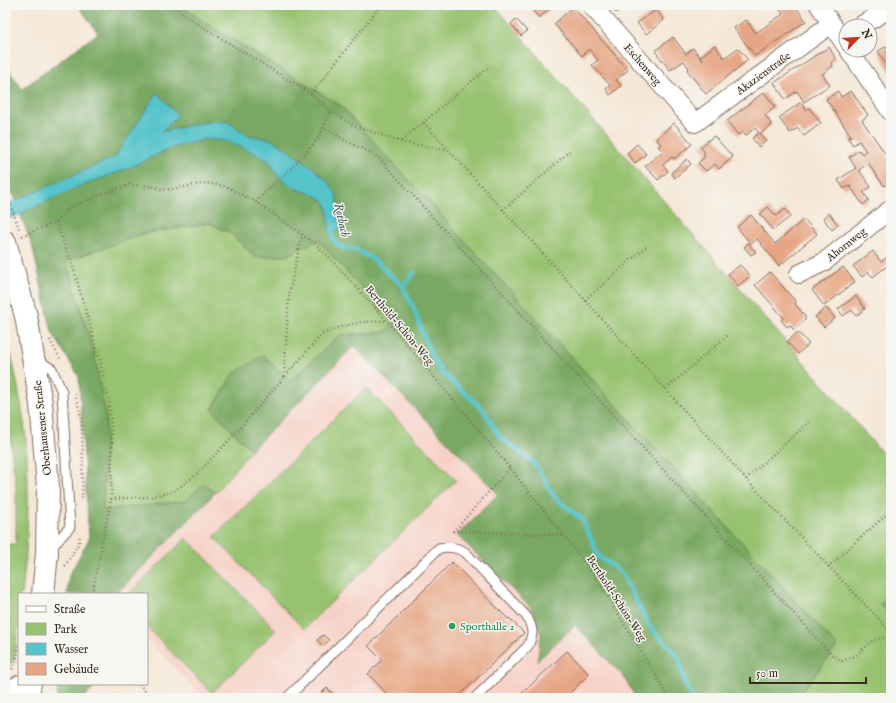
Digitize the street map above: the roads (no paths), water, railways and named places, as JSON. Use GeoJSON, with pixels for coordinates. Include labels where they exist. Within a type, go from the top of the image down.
{"type":"FeatureCollection","features":[{"type":"Feature","properties":{"kind":"main road","name":"Oberhausener Straße"},"geometry":{"type":"LineString","coordinates":[[10,239],[26,316],[41,404],[48,487],[47,553],[43,593]]}},
{"type":"Feature","properties":{"kind":"main road"},"geometry":{"type":"LineString","coordinates":[[27,698],[30,685]]}},
{"type":"Feature","properties":{"kind":"street","name":"Eschenweg"},"geometry":{"type":"LineString","coordinates":[[591,5],[696,123]]}},
{"type":"Feature","properties":{"kind":"street"},"geometry":{"type":"LineString","coordinates":[[819,5],[838,32]]}},
{"type":"Feature","properties":{"kind":"street"},"geometry":{"type":"LineString","coordinates":[[874,18],[891,8]]}},
{"type":"Feature","properties":{"kind":"street","name":"Akazienstraße"},"geometry":{"type":"LineString","coordinates":[[696,123],[838,40]]}},
{"type":"Feature","properties":{"kind":"street"},"geometry":{"type":"LineString","coordinates":[[855,58],[891,112]]}},
{"type":"Feature","properties":{"kind":"street","name":"Ahornweg"},"geometry":{"type":"LineString","coordinates":[[799,274],[824,262],[891,209]]}},
{"type":"Feature","properties":{"kind":"street"},"geometry":{"type":"LineString","coordinates":[[5,694],[15,678]]}},
{"type":"Feature","properties":{"kind":"lane"},"geometry":{"type":"LineString","coordinates":[[287,698],[439,548],[446,546],[457,547],[465,552],[527,617],[532,627],[532,637],[528,646],[475,698]]}},
{"type":"Feature","properties":{"kind":"water"},"geometry":{"type":"Polygon","coordinates":[[[157,93],[178,115],[161,132],[195,124],[218,121],[228,122],[248,135],[273,140],[310,165],[330,184],[337,196],[339,221],[342,226],[333,235],[330,232],[328,211],[325,201],[293,187],[277,175],[270,162],[257,154],[226,141],[205,139],[169,149],[127,169],[78,187],[5,221],[5,205],[115,157],[157,93]]]}},
{"type":"Feature","properties":{"kind":"waterway"},"geometry":{"type":"LineString","coordinates":[[332,228],[333,237],[336,244],[341,247],[355,249],[374,260],[403,286],[414,309],[433,358],[442,373],[483,409],[500,437],[532,461],[539,470],[554,497],[583,520],[599,557],[616,568],[623,575],[649,626],[678,656],[684,681],[693,698]]}},
{"type":"Feature","properties":{"kind":"waterway","name":"Rotbach"},"geometry":{"type":"LineString","coordinates":[[403,286],[414,273]]}},
{"type":"Feature","properties":{"kind":"place","name":"Sporthalle 2"},"geometry":{"type":"Point","coordinates":[452,626]}}]}
